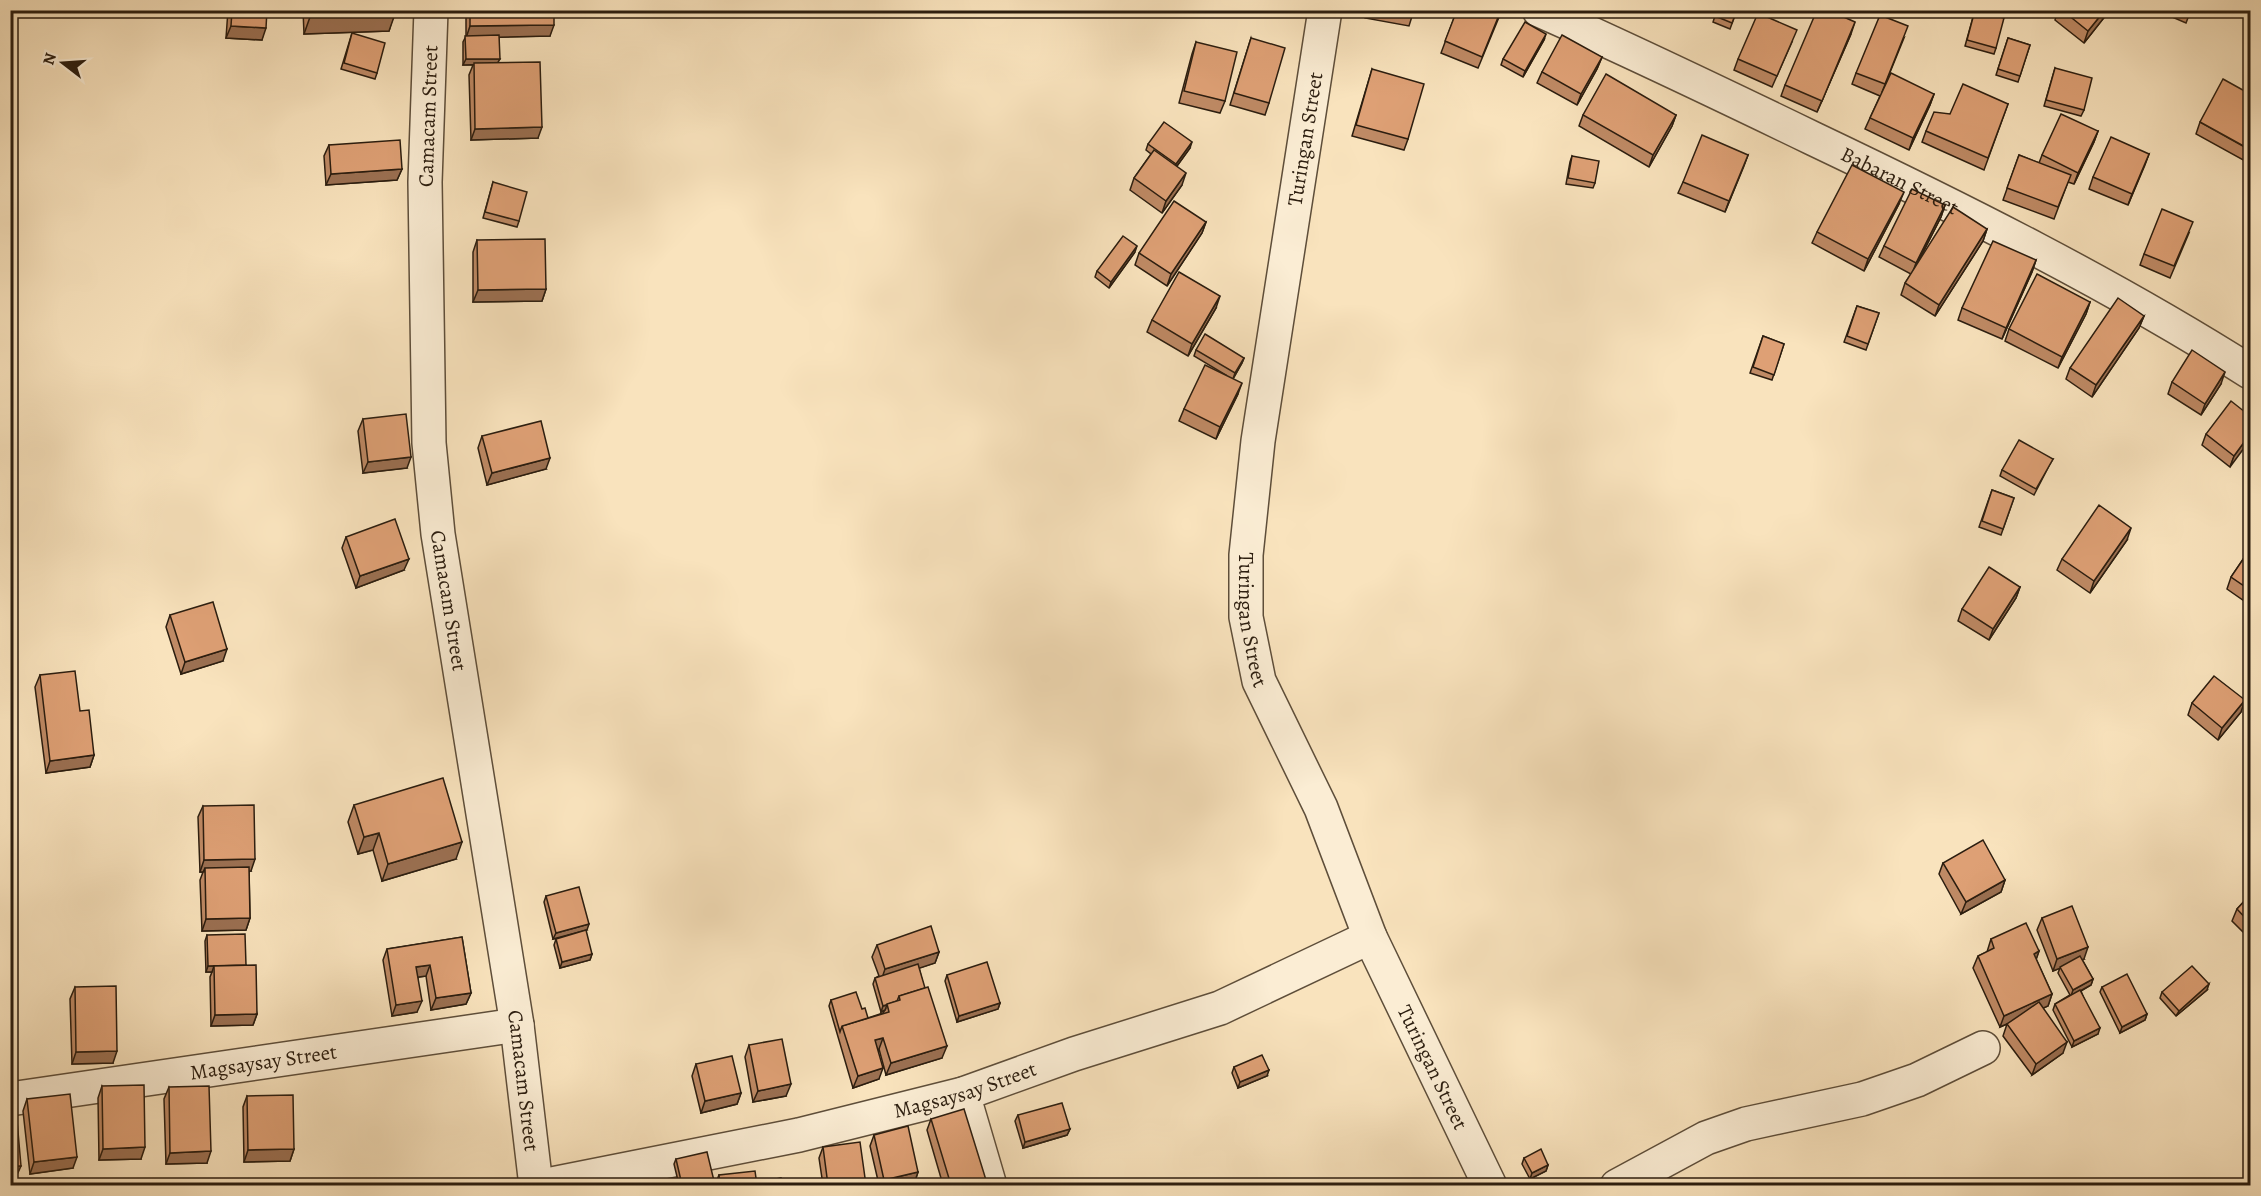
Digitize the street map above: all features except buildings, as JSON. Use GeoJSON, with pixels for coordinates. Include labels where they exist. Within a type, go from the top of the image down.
{"type":"FeatureCollection","features":[{"type":"Feature","properties":{"kind":"street","name":"Camacam Street"},"geometry":{"type":"LineString","coordinates":[[431,10],[425,182],[429,443],[438,534],[517,1025],[536,1185]]}},
{"type":"Feature","properties":{"kind":"street","name":"Turingan Street"},"geometry":{"type":"LineString","coordinates":[[1325,10],[1258,441],[1246,555],[1246,617],[1259,681],[1321,808],[1370,937],[1490,1185]]}},
{"type":"Feature","properties":{"kind":"street","name":"Babaran Street"},"geometry":{"type":"LineString","coordinates":[[1539,10],[1934,196],[2180,327],[2250,372]]}},
{"type":"Feature","properties":{"kind":"street","name":"Magsaysay Street"},"geometry":{"type":"LineString","coordinates":[[542,1185],[799,1135],[963,1094],[1074,1054],[1220,1008],[1370,937]]}},
{"type":"Feature","properties":{"kind":"street","name":"Magsaysay Street"},"geometry":{"type":"LineString","coordinates":[[10,1099],[517,1025]]}},
{"type":"Feature","properties":{"kind":"street"},"geometry":{"type":"LineString","coordinates":[[1617,1185],[1706,1138],[1746,1124],[1862,1099],[1917,1080],[1983,1048]]}},
{"type":"Feature","properties":{"kind":"street"},"geometry":{"type":"LineString","coordinates":[[963,1094],[990,1185]]}}]}
